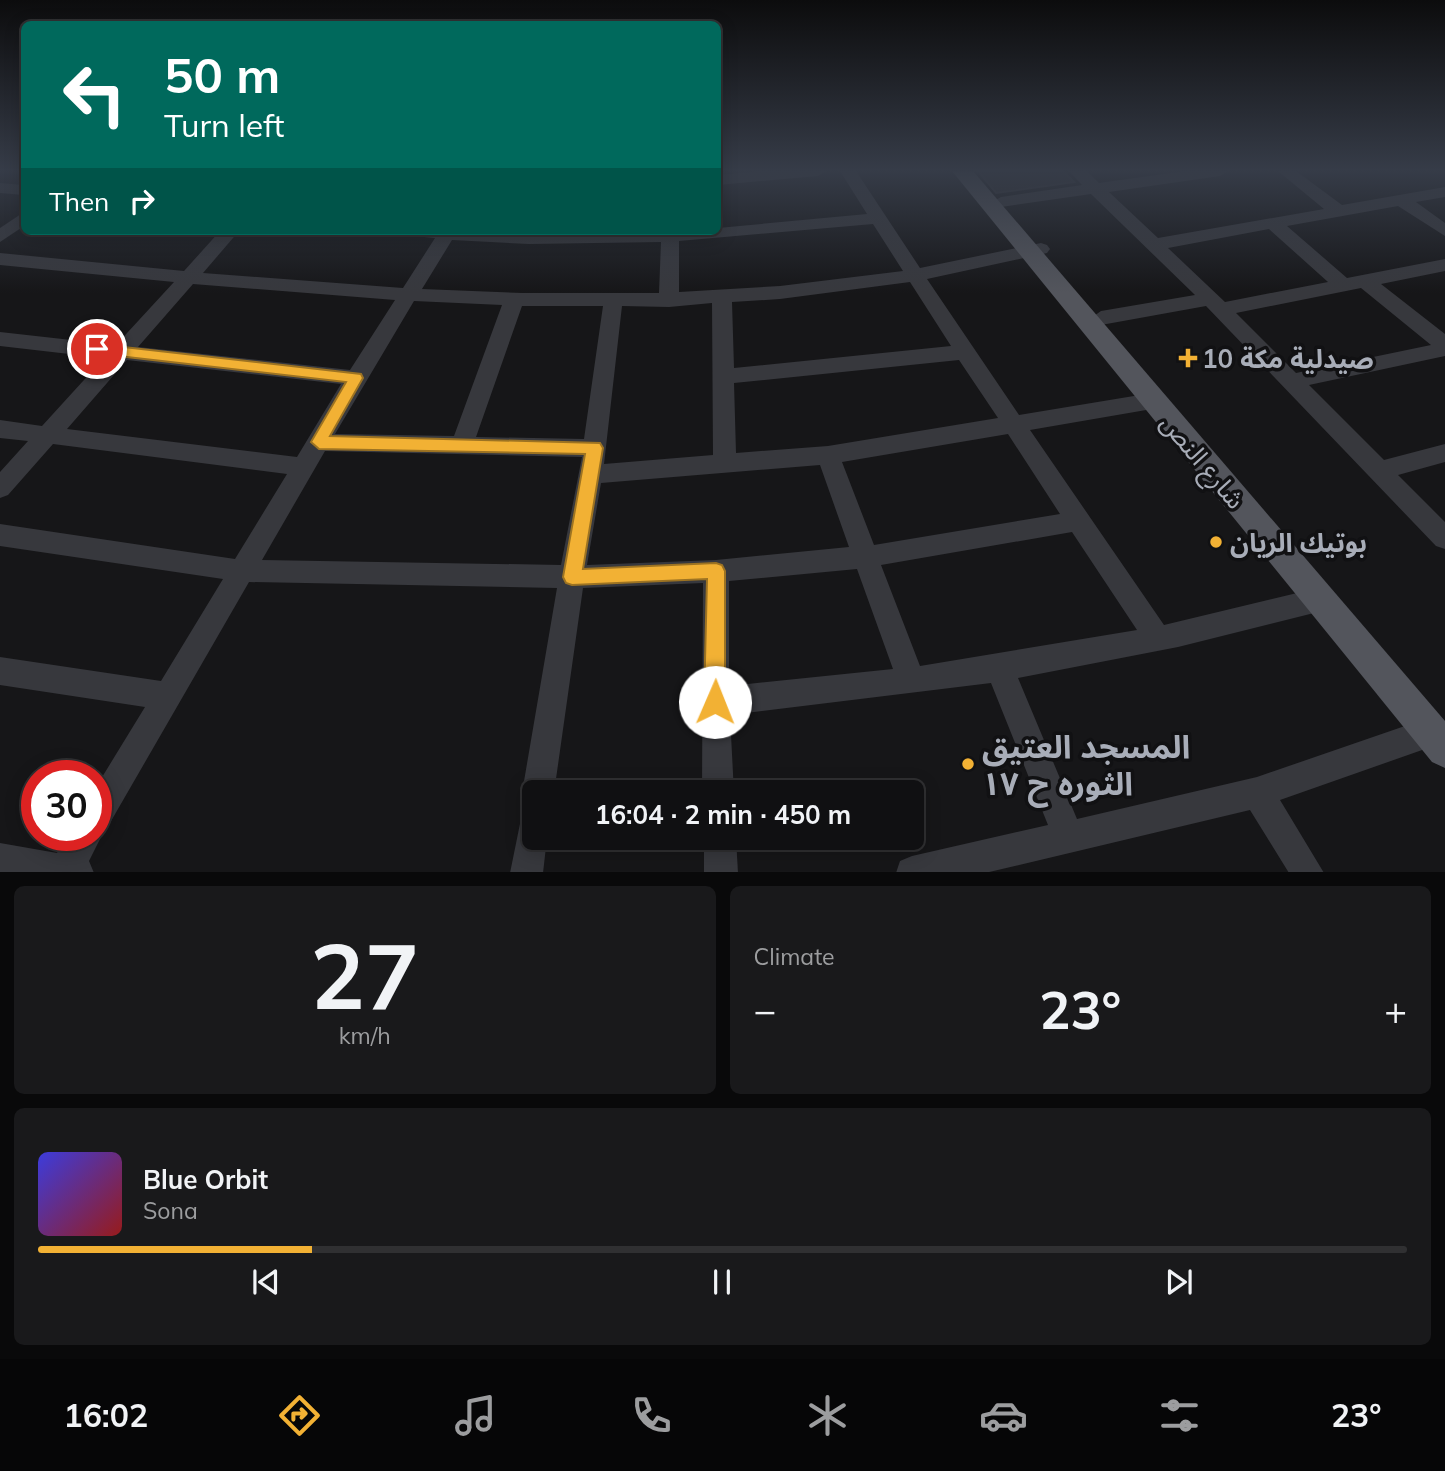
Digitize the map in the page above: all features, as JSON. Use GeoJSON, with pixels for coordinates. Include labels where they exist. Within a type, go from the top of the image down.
{"type":"FeatureCollection","features":[{"type":"Feature","properties":{"kind":"main road","name":"شارع النص"},"geometry":{"type":"LineString","coordinates":[[1000,212],[1101,318],[1440,735]]}},
{"type":"Feature","properties":{"kind":"main road","name":"شارع النص"},"geometry":{"type":"LineString","coordinates":[[1008,212],[1152,401],[1318,600],[1440,735]]}},
{"type":"Feature","properties":{"kind":"street"},"geometry":{"type":"LineString","coordinates":[[874,212],[1158,639]]}},
{"type":"Feature","properties":{"kind":"street"},"geometry":{"type":"LineString","coordinates":[[1119,212],[1215,304],[1445,538]]}},
{"type":"Feature","properties":{"kind":"street"},"geometry":{"type":"LineString","coordinates":[[1152,245],[1334,212]]}},
{"type":"Feature","properties":{"kind":"street"},"geometry":{"type":"LineString","coordinates":[[1418,212],[1445,231]]}},
{"type":"Feature","properties":{"kind":"street"},"geometry":{"type":"LineString","coordinates":[[721,231],[878,218]]}},
{"type":"Feature","properties":{"kind":"street"},"geometry":{"type":"LineString","coordinates":[[0,237],[21,220]]}},
{"type":"Feature","properties":{"kind":"street"},"geometry":{"type":"LineString","coordinates":[[1273,223],[1343,285]]}},
{"type":"Feature","properties":{"kind":"street"},"geometry":{"type":"LineString","coordinates":[[0,488],[226,235]]}},
{"type":"Feature","properties":{"kind":"street"},"geometry":{"type":"LineString","coordinates":[[112,790],[356,378],[447,235]]}},
{"type":"Feature","properties":{"kind":"street"},"geometry":{"type":"LineString","coordinates":[[670,235],[670,301]]}},
{"type":"Feature","properties":{"kind":"street"},"geometry":{"type":"LineString","coordinates":[[0,259],[407,297],[513,302],[613,302],[722,298],[916,276],[1035,250]]}},
{"type":"Feature","properties":{"kind":"street"},"geometry":{"type":"LineString","coordinates":[[1101,318],[1343,285],[1445,265]]}},
{"type":"Feature","properties":{"kind":"street"},"geometry":{"type":"LineString","coordinates":[[1365,281],[1445,347]]}},
{"type":"Feature","properties":{"kind":"street"},"geometry":{"type":"LineString","coordinates":[[722,298],[724,465]]}},
{"type":"Feature","properties":{"kind":"street"},"geometry":{"type":"LineString","coordinates":[[462,445],[513,302]]}},
{"type":"Feature","properties":{"kind":"street"},"geometry":{"type":"LineString","coordinates":[[540,780],[591,474],[613,302]]}},
{"type":"Feature","properties":{"kind":"street"},"geometry":{"type":"LineString","coordinates":[[0,339],[356,378]]}},
{"type":"Feature","properties":{"kind":"street"},"geometry":{"type":"LineString","coordinates":[[1289,382],[1445,347]]}},
{"type":"Feature","properties":{"kind":"street"},"geometry":{"type":"LineString","coordinates":[[722,377],[965,352]]}},
{"type":"Feature","properties":{"kind":"street"},"geometry":{"type":"LineString","coordinates":[[591,474],[828,455],[1015,426],[1152,401]]}},
{"type":"Feature","properties":{"kind":"street"},"geometry":{"type":"LineString","coordinates":[[0,429],[305,467]]}},
{"type":"Feature","properties":{"kind":"street"},"geometry":{"type":"LineString","coordinates":[[319,442],[594,448]]}},
{"type":"Feature","properties":{"kind":"street"},"geometry":{"type":"LineString","coordinates":[[1378,471],[1445,453]]}},
{"type":"Feature","properties":{"kind":"street"},"geometry":{"type":"LineString","coordinates":[[828,455],[911,681]]}},
{"type":"Feature","properties":{"kind":"street"},"geometry":{"type":"LineString","coordinates":[[0,535],[243,571],[572,577],[716,571],[865,557],[1078,521]]}},
{"type":"Feature","properties":{"kind":"street"},"geometry":{"type":"LineString","coordinates":[[716,571],[718,780]]}},
{"type":"Feature","properties":{"kind":"street"},"geometry":{"type":"LineString","coordinates":[[715,702],[911,681],[999,668],[1158,639],[1318,600]]}},
{"type":"Feature","properties":{"kind":"street"},"geometry":{"type":"LineString","coordinates":[[999,668],[1069,837]]}},
{"type":"Feature","properties":{"kind":"street"},"geometry":{"type":"LineString","coordinates":[[0,670],[168,695]]}},
{"type":"Feature","properties":{"kind":"street"},"geometry":{"type":"LineString","coordinates":[[931,871],[1257,793],[1440,735]]}},
{"type":"Feature","properties":{"kind":"street"},"geometry":{"type":"LineString","coordinates":[[1257,793],[1307,872]]}},
{"type":"Feature","properties":{"kind":"street"},"geometry":{"type":"LineString","coordinates":[[526,872],[529,850]]}},
{"type":"Feature","properties":{"kind":"street"},"geometry":{"type":"LineString","coordinates":[[720,850],[721,872]]}},
{"type":"Feature","properties":{"kind":"street"},"geometry":{"type":"LineString","coordinates":[[0,859],[71,871],[79,851]]}},
{"type":"Feature","properties":{"kind":"place","name":"صيدلية مكة 10"},"geometry":{"type":"Point","coordinates":[1188,358]}},
{"type":"Feature","properties":{"kind":"place","name":"بوتيك الريان"},"geometry":{"type":"Point","coordinates":[1216,542]}},
{"type":"Feature","properties":{"kind":"place","name":"المسجد العتيق الثوره ح ١٧"},"geometry":{"type":"Point","coordinates":[968,764]}},
{"type":"Feature","properties":{"kind":"route"},"geometry":{"type":"LineString","coordinates":[[97,349],[356,378],[319,442],[594,448],[572,577],[716,571],[715,702]]}}]}
